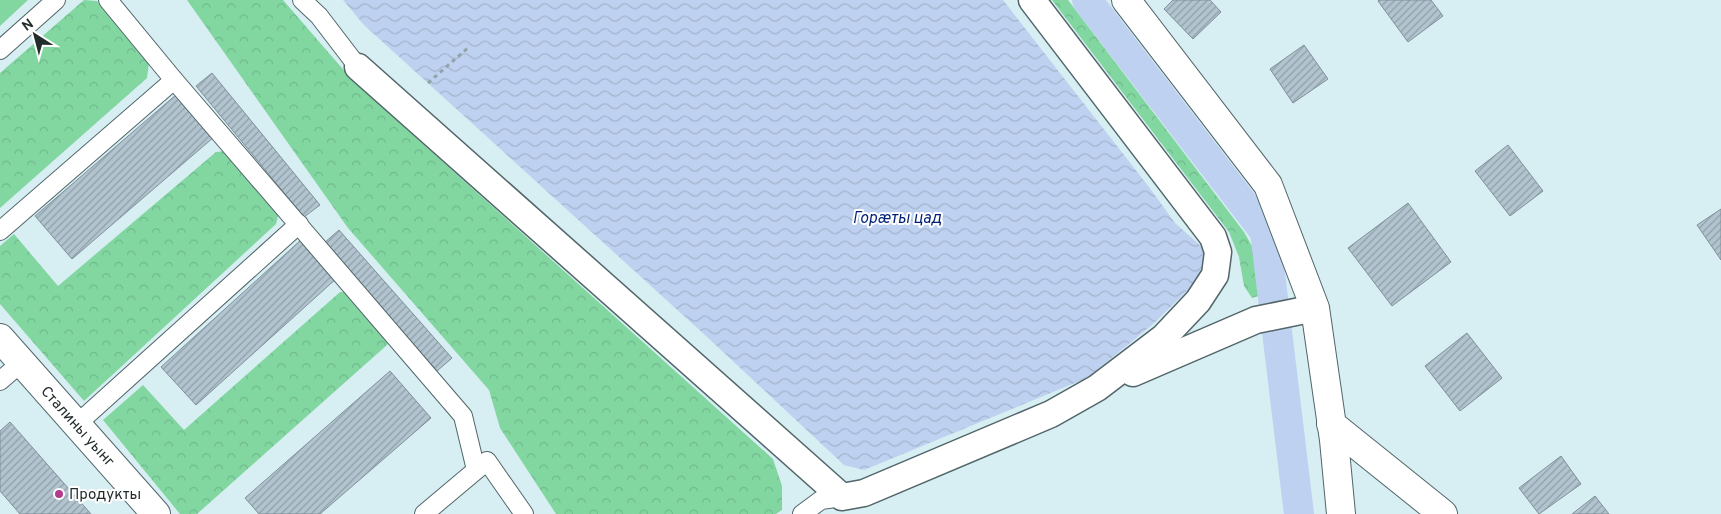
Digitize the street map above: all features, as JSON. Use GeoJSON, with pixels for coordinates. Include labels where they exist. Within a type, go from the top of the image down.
{"type":"FeatureCollection","features":[{"type":"Feature","properties":{"kind":"street"},"geometry":{"type":"LineString","coordinates":[[1032,0],[1213,236],[1218,252],[1216,275],[1198,301],[1164,337],[1097,388]]}},
{"type":"Feature","properties":{"kind":"street"},"geometry":{"type":"LineString","coordinates":[[1126,0],[1268,185],[1315,308],[1332,424],[1341,514]]}},
{"type":"Feature","properties":{"kind":"street"},"geometry":{"type":"LineString","coordinates":[[358,67],[842,496],[873,490],[1051,414],[1097,388],[1256,320],[1315,308]]}},
{"type":"Feature","properties":{"kind":"street","name":"Сталины уынг"},"geometry":{"type":"LineString","coordinates":[[0,338],[156,514]]}},
{"type":"Feature","properties":{"kind":"street"},"geometry":{"type":"LineString","coordinates":[[1332,424],[1443,514]]}},
{"type":"Feature","properties":{"kind":"lane"},"geometry":{"type":"LineString","coordinates":[[0,50],[56,0]]}},
{"type":"Feature","properties":{"kind":"lane"},"geometry":{"type":"LineString","coordinates":[[108,0],[174,80],[463,416],[476,470]]}},
{"type":"Feature","properties":{"kind":"lane"},"geometry":{"type":"LineString","coordinates":[[302,0],[319,16],[358,67]]}},
{"type":"Feature","properties":{"kind":"lane"},"geometry":{"type":"LineString","coordinates":[[0,230],[174,80]]}},
{"type":"Feature","properties":{"kind":"lane"},"geometry":{"type":"LineString","coordinates":[[77,424],[299,224]]}},
{"type":"Feature","properties":{"kind":"lane"},"geometry":{"type":"LineString","coordinates":[[0,382],[22,362]]}},
{"type":"Feature","properties":{"kind":"lane"},"geometry":{"type":"LineString","coordinates":[[424,514],[487,461],[524,514]]}},
{"type":"Feature","properties":{"kind":"lane"},"geometry":{"type":"LineString","coordinates":[[802,514],[821,500],[842,496]]}},
{"type":"Feature","properties":{"kind":"path"},"geometry":{"type":"LineString","coordinates":[[428,84],[470,46]]}},
{"type":"Feature","properties":{"kind":"green space"},"geometry":{"type":"Polygon","coordinates":[[[0,0],[28,0],[0,26],[0,0]]]}},
{"type":"Feature","properties":{"kind":"green space"},"geometry":{"type":"Polygon","coordinates":[[[84,0],[97,1],[149,63],[147,78],[0,208],[0,73],[84,0]]]}},
{"type":"Feature","properties":{"kind":"green space"},"geometry":{"type":"Polygon","coordinates":[[[187,0],[283,0],[354,82],[773,459],[782,486],[782,510],[776,514],[556,514],[500,428],[489,390],[348,228],[187,0]]]}},
{"type":"Feature","properties":{"kind":"green space"},"geometry":{"type":"Polygon","coordinates":[[[1052,0],[1068,0],[1244,232],[1257,255],[1262,295],[1252,298],[1244,286],[1239,257],[1229,232],[1052,0]]]}},
{"type":"Feature","properties":{"kind":"green space"},"geometry":{"type":"Polygon","coordinates":[[[227,151],[279,212],[276,224],[84,401],[0,304],[0,246],[14,234],[58,286],[216,152],[227,151]]]}},
{"type":"Feature","properties":{"kind":"green space"},"geometry":{"type":"Polygon","coordinates":[[[340,292],[351,292],[389,335],[387,345],[197,514],[180,514],[103,420],[143,385],[184,430],[340,292]]]}},
{"type":"Feature","properties":{"kind":"water","name":"Горӕты цад"},"geometry":{"type":"Polygon","coordinates":[[[343,0],[1003,0],[1175,223],[1202,247],[1206,265],[1192,286],[1152,325],[1087,378],[864,470],[844,465],[706,336],[364,25],[343,0]]]}},
{"type":"Feature","properties":{"kind":"building"},"geometry":{"type":"Polygon","coordinates":[[[1173,0],[1210,0],[1221,12],[1193,39],[1164,9],[1173,0]]]}},
{"type":"Feature","properties":{"kind":"building"},"geometry":{"type":"Polygon","coordinates":[[[1379,0],[1431,0],[1443,16],[1408,42],[1379,0]]]}},
{"type":"Feature","properties":{"kind":"building"},"geometry":{"type":"Polygon","coordinates":[[[1304,45],[1328,79],[1293,103],[1270,69],[1304,45]]]}},
{"type":"Feature","properties":{"kind":"building"},"geometry":{"type":"Polygon","coordinates":[[[212,73],[320,205],[304,217],[196,86],[212,73]]]}},
{"type":"Feature","properties":{"kind":"building"},"geometry":{"type":"Polygon","coordinates":[[[177,94],[214,137],[72,259],[35,216],[177,94]]]}},
{"type":"Feature","properties":{"kind":"building"},"geometry":{"type":"Polygon","coordinates":[[[1508,145],[1543,191],[1510,216],[1475,171],[1508,145]]]}},
{"type":"Feature","properties":{"kind":"building"},"geometry":{"type":"Polygon","coordinates":[[[1408,203],[1451,262],[1392,306],[1348,248],[1408,203]]]}},
{"type":"Feature","properties":{"kind":"building"},"geometry":{"type":"Polygon","coordinates":[[[1721,209],[1721,260],[1697,225],[1721,209]]]}},
{"type":"Feature","properties":{"kind":"building"},"geometry":{"type":"Polygon","coordinates":[[[339,230],[452,358],[437,371],[324,243],[339,230]]]}},
{"type":"Feature","properties":{"kind":"building"},"geometry":{"type":"Polygon","coordinates":[[[302,239],[337,278],[196,405],[161,367],[302,239]]]}},
{"type":"Feature","properties":{"kind":"building"},"geometry":{"type":"Polygon","coordinates":[[[1467,333],[1502,378],[1460,411],[1425,366],[1467,333]]]}},
{"type":"Feature","properties":{"kind":"building"},"geometry":{"type":"Polygon","coordinates":[[[390,371],[431,418],[320,514],[259,514],[245,498],[390,371]]]}},
{"type":"Feature","properties":{"kind":"building"},"geometry":{"type":"Polygon","coordinates":[[[10,422],[91,514],[20,514],[0,491],[0,431],[10,422]]]}},
{"type":"Feature","properties":{"kind":"building"},"geometry":{"type":"Polygon","coordinates":[[[1561,456],[1581,484],[1539,514],[1519,488],[1561,456]]]}},
{"type":"Feature","properties":{"kind":"building"},"geometry":{"type":"Polygon","coordinates":[[[1595,496],[1609,514],[1572,514],[1595,496]]]}},
{"type":"Feature","properties":{"kind":"waterway"},"geometry":{"type":"LineString","coordinates":[[1087,0],[1265,232],[1299,514]]}},
{"type":"Feature","properties":{"kind":"place","name":"Продукты"},"geometry":{"type":"Point","coordinates":[59,494]}}]}
